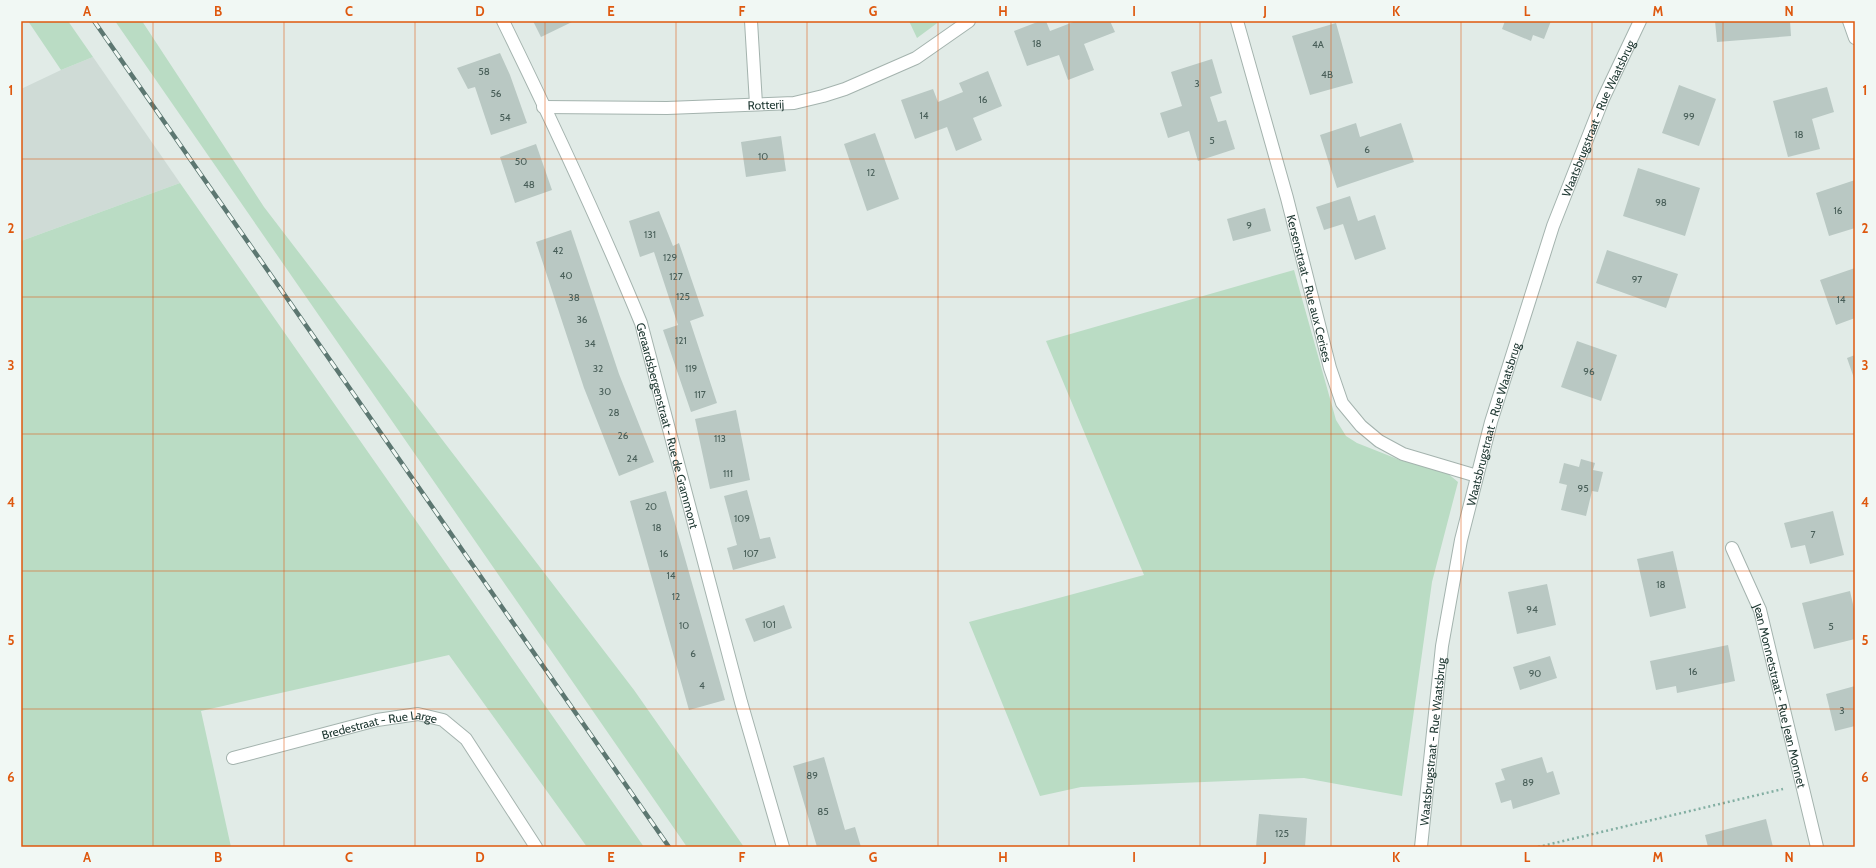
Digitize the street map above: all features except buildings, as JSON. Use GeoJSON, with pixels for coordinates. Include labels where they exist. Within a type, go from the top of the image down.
{"type":"FeatureCollection","features":[{"type":"Feature","properties":{"kind":"street","name":"Geraardsbergenstraat - Rue de Grammont"},"geometry":{"type":"LineString","coordinates":[[503,21],[589,200],[641,323],[742,702],[783,847]]}},
{"type":"Feature","properties":{"kind":"street"},"geometry":{"type":"LineString","coordinates":[[751,21],[756,104]]}},
{"type":"Feature","properties":{"kind":"street","name":"Rotterij"},"geometry":{"type":"LineString","coordinates":[[543,106],[667,108],[794,103],[845,89],[916,58],[969,21]]}},
{"type":"Feature","properties":{"kind":"street","name":"Kersenstraat - Rue aux Cerises"},"geometry":{"type":"LineString","coordinates":[[1236,21],[1286,198],[1330,368],[1342,403],[1361,426],[1379,441],[1403,454],[1477,476]]}},
{"type":"Feature","properties":{"kind":"street","name":"Waatsbrugstraat - Rue Waatsbrug"},"geometry":{"type":"LineString","coordinates":[[1421,847],[1442,646],[1461,540],[1477,476],[1512,351],[1553,226],[1603,99],[1640,21]]}},
{"type":"Feature","properties":{"kind":"street"},"geometry":{"type":"LineString","coordinates":[[1849,21],[1855,38]]}},
{"type":"Feature","properties":{"kind":"street","name":"Jean Monnetstraat - Rue Jean Monnet"},"geometry":{"type":"LineString","coordinates":[[1732,548],[1760,610],[1817,847]]}},
{"type":"Feature","properties":{"kind":"street","name":"Bredestraat - Rue Large"},"geometry":{"type":"LineString","coordinates":[[233,758],[377,720],[418,714],[443,720],[466,740],[536,847]]}},
{"type":"Feature","properties":{"kind":"path"},"geometry":{"type":"LineString","coordinates":[[1538,847],[1802,784]]}},
{"type":"Feature","properties":{"kind":"shaded area"},"geometry":{"type":"Polygon","coordinates":[[[93,57],[180,183],[21,241],[21,89],[93,57]]]}},
{"type":"Feature","properties":{"kind":"green space"},"geometry":{"type":"Polygon","coordinates":[[[28,21],[68,21],[93,57],[61,70],[28,21]]]}},
{"type":"Feature","properties":{"kind":"green space"},"geometry":{"type":"Polygon","coordinates":[[[115,21],[142,21],[264,207],[634,690],[744,847],[687,847],[115,21]]]}},
{"type":"Feature","properties":{"kind":"green space"},"geometry":{"type":"Polygon","coordinates":[[[909,21],[940,21],[917,38],[909,21]]]}},
{"type":"Feature","properties":{"kind":"green space"},"geometry":{"type":"Polygon","coordinates":[[[180,183],[644,847],[587,847],[449,655],[201,711],[231,847],[21,847],[21,241],[180,183]]]}},
{"type":"Feature","properties":{"kind":"green space"},"geometry":{"type":"Polygon","coordinates":[[[1294,270],[1336,420],[1346,436],[1357,443],[1400,460],[1446,472],[1458,482],[1432,582],[1402,796],[1304,778],[1081,787],[1040,796],[969,622],[1144,575],[1046,341],[1294,270]]]}},
{"type":"Feature","properties":{"kind":"railway"},"geometry":{"type":"LineString","coordinates":[[94,21],[669,847]]}}]}
